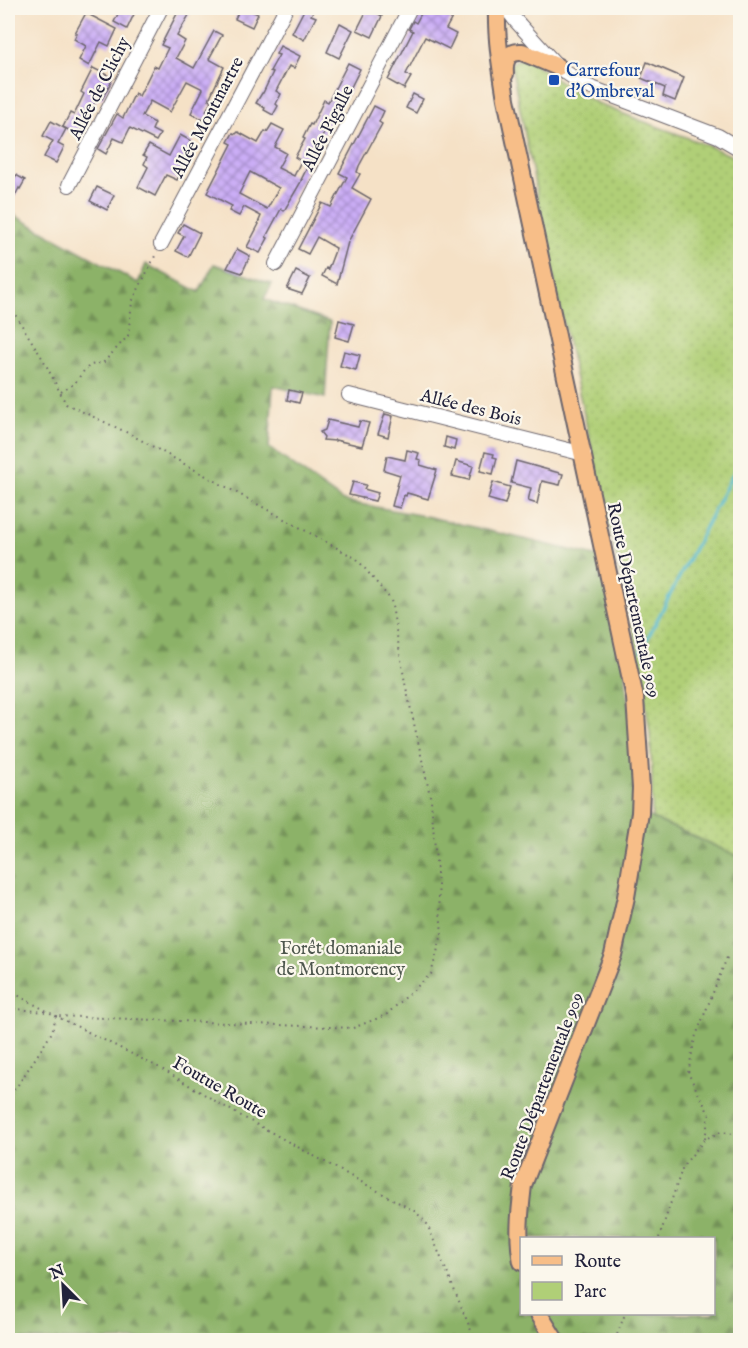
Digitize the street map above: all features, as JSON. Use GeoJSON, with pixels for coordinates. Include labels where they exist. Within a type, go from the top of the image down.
{"type":"FeatureCollection","features":[{"type":"Feature","properties":{"kind":"main road","name":"Route Départementale 909"},"geometry":{"type":"LineString","coordinates":[[497,8],[498,50],[506,99],[635,698],[641,788],[640,813],[626,897],[613,955],[523,1185],[519,1219],[520,1252]]}},
{"type":"Feature","properties":{"kind":"main road"},"geometry":{"type":"LineString","coordinates":[[506,99],[504,63],[510,55],[522,52],[558,67]]}},
{"type":"Feature","properties":{"kind":"main road"},"geometry":{"type":"LineString","coordinates":[[540,1315],[555,1341]]}},
{"type":"Feature","properties":{"kind":"street","name":"Allée de Clichy"},"geometry":{"type":"LineString","coordinates":[[69,184],[161,8]]}},
{"type":"Feature","properties":{"kind":"street","name":"Allée Montmartre"},"geometry":{"type":"LineString","coordinates":[[161,244],[286,8]]}},
{"type":"Feature","properties":{"kind":"street","name":"Allée Pigalle"},"geometry":{"type":"LineString","coordinates":[[276,264],[410,8]]}},
{"type":"Feature","properties":{"kind":"street"},"geometry":{"type":"LineString","coordinates":[[506,8],[558,67],[584,85],[707,132],[741,149]]}},
{"type":"Feature","properties":{"kind":"street","name":"Allée des Bois"},"geometry":{"type":"LineString","coordinates":[[349,395],[584,454]]}},
{"type":"Feature","properties":{"kind":"path"},"geometry":{"type":"LineString","coordinates":[[60,393],[74,384],[90,365],[103,363],[128,336],[132,302],[161,244]]}},
{"type":"Feature","properties":{"kind":"path"},"geometry":{"type":"LineString","coordinates":[[8,306],[44,362],[66,404],[128,433],[357,559],[391,600],[405,683],[431,800],[442,934],[431,974],[386,1015],[354,1028],[56,1016],[52,1032],[8,1100]]}},
{"type":"Feature","properties":{"kind":"path"},"geometry":{"type":"LineString","coordinates":[[705,1139],[709,1114],[688,1073],[695,1038],[728,955]]}},
{"type":"Feature","properties":{"kind":"path","name":"Foutue Route"},"geometry":{"type":"LineString","coordinates":[[8,990],[160,1068],[234,1112],[416,1212],[427,1224],[475,1341]]}},
{"type":"Feature","properties":{"kind":"path"},"geometry":{"type":"LineString","coordinates":[[8,1008],[48,1012]]}},
{"type":"Feature","properties":{"kind":"path"},"geometry":{"type":"LineString","coordinates":[[660,1237],[684,1166],[705,1139],[721,1132],[741,1135]]}},
{"type":"Feature","properties":{"kind":"path"},"geometry":{"type":"LineString","coordinates":[[615,1341],[625,1315]]}},
{"type":"Feature","properties":{"kind":"green space"},"geometry":{"type":"Polygon","coordinates":[[[527,58],[570,88],[597,103],[705,144],[740,160],[740,857],[652,818],[650,733],[638,652],[559,304],[511,64],[527,58]]]}},
{"type":"Feature","properties":{"kind":"green space","name":"Forêt domaniale de Montmorency"},"geometry":{"type":"Polygon","coordinates":[[[8,212],[138,283],[146,264],[199,292],[214,264],[272,284],[264,299],[330,322],[325,398],[273,386],[269,448],[343,501],[430,517],[613,560],[640,813],[740,857],[740,1340],[8,1340],[8,212]]]}},
{"type":"Feature","properties":{"kind":"building"},"geometry":{"type":"Polygon","coordinates":[[[121,8],[134,14],[127,29],[114,22],[121,8]]]}},
{"type":"Feature","properties":{"kind":"building"},"geometry":{"type":"Polygon","coordinates":[[[180,8],[193,8],[177,36],[185,41],[176,58],[194,68],[214,31],[222,35],[209,59],[224,67],[209,99],[212,100],[206,111],[210,112],[205,121],[191,113],[203,89],[187,81],[170,112],[150,101],[142,116],[155,123],[152,130],[160,134],[156,141],[130,128],[123,142],[114,138],[106,154],[98,149],[117,114],[123,118],[135,93],[139,96],[154,66],[158,68],[168,48],[161,45],[180,8]]]}},
{"type":"Feature","properties":{"kind":"building"},"geometry":{"type":"Polygon","coordinates":[[[240,8],[258,14],[252,27],[235,19],[240,8]]]}},
{"type":"Feature","properties":{"kind":"building"},"geometry":{"type":"Polygon","coordinates":[[[305,8],[315,8],[311,15],[316,17],[304,40],[292,33],[305,8]]]}},
{"type":"Feature","properties":{"kind":"building"},"geometry":{"type":"Polygon","coordinates":[[[368,8],[382,16],[372,37],[357,30],[368,8]]]}},
{"type":"Feature","properties":{"kind":"building"},"geometry":{"type":"Polygon","coordinates":[[[424,8],[447,8],[445,12],[453,16],[446,29],[456,34],[449,49],[425,37],[406,74],[411,77],[404,89],[388,80],[413,31],[409,29],[413,21],[416,23],[424,8]]]}},
{"type":"Feature","properties":{"kind":"building"},"geometry":{"type":"Polygon","coordinates":[[[86,13],[117,29],[109,46],[101,42],[89,66],[79,60],[86,46],[74,39],[86,13]]]}},
{"type":"Feature","properties":{"kind":"building"},"geometry":{"type":"Polygon","coordinates":[[[340,23],[353,30],[339,58],[327,52],[340,23]]]}},
{"type":"Feature","properties":{"kind":"building"},"geometry":{"type":"Polygon","coordinates":[[[280,46],[300,56],[294,68],[289,66],[276,91],[281,94],[273,115],[256,103],[273,72],[270,71],[279,55],[276,54],[280,46]]]}},
{"type":"Feature","properties":{"kind":"building"},"geometry":{"type":"Polygon","coordinates":[[[647,62],[684,78],[675,101],[663,96],[665,88],[641,78],[647,62]]]}},
{"type":"Feature","properties":{"kind":"building"},"geometry":{"type":"Polygon","coordinates":[[[348,63],[360,69],[345,99],[342,97],[302,180],[284,211],[281,209],[260,253],[247,247],[261,216],[244,207],[239,216],[229,211],[232,206],[207,193],[232,144],[228,142],[233,133],[238,132],[258,143],[272,124],[284,130],[275,147],[286,153],[278,168],[294,176],[301,161],[295,157],[305,139],[303,138],[324,100],[328,102],[348,63]],[[250,172],[239,194],[267,209],[279,188],[250,172]]]}},
{"type":"Feature","properties":{"kind":"building"},"geometry":{"type":"Polygon","coordinates":[[[93,68],[113,78],[102,99],[98,97],[78,135],[63,127],[70,113],[74,115],[84,94],[81,92],[93,68]]]}},
{"type":"Feature","properties":{"kind":"building"},"geometry":{"type":"Polygon","coordinates":[[[413,94],[423,99],[416,113],[406,108],[413,94]]]}},
{"type":"Feature","properties":{"kind":"building"},"geometry":{"type":"Polygon","coordinates":[[[374,106],[384,111],[379,122],[382,124],[359,166],[357,172],[360,174],[352,188],[371,199],[348,242],[337,284],[322,276],[326,268],[328,269],[336,248],[317,237],[308,254],[298,249],[322,203],[331,207],[347,177],[339,173],[374,106]]]}},
{"type":"Feature","properties":{"kind":"building"},"geometry":{"type":"Polygon","coordinates":[[[51,121],[66,129],[58,144],[64,147],[56,163],[44,157],[53,141],[43,136],[51,121]]]}},
{"type":"Feature","properties":{"kind":"building"},"geometry":{"type":"Polygon","coordinates":[[[180,135],[193,142],[182,163],[185,165],[177,180],[166,175],[155,196],[138,187],[148,167],[144,164],[147,157],[143,155],[149,145],[169,156],[180,135]]]}},
{"type":"Feature","properties":{"kind":"building"},"geometry":{"type":"Polygon","coordinates":[[[12,175],[25,180],[8,210],[8,184],[12,175]]]}},
{"type":"Feature","properties":{"kind":"building"},"geometry":{"type":"Polygon","coordinates":[[[97,187],[114,195],[107,210],[90,201],[97,187]]]}},
{"type":"Feature","properties":{"kind":"building"},"geometry":{"type":"Polygon","coordinates":[[[183,224],[200,233],[188,257],[176,251],[184,236],[178,233],[183,224]]]}},
{"type":"Feature","properties":{"kind":"building"},"geometry":{"type":"Polygon","coordinates":[[[237,249],[250,256],[242,273],[227,268],[237,249]]]}},
{"type":"Feature","properties":{"kind":"building"},"geometry":{"type":"Polygon","coordinates":[[[296,271],[310,278],[302,294],[287,289],[296,271]]]}},
{"type":"Feature","properties":{"kind":"building"},"geometry":{"type":"Polygon","coordinates":[[[339,320],[354,324],[349,341],[335,337],[339,320]]]}},
{"type":"Feature","properties":{"kind":"building"},"geometry":{"type":"Polygon","coordinates":[[[344,351],[360,355],[356,370],[340,366],[344,351]]]}},
{"type":"Feature","properties":{"kind":"building"},"geometry":{"type":"Polygon","coordinates":[[[289,390],[302,393],[299,403],[287,400],[289,390]]]}},
{"type":"Feature","properties":{"kind":"building"},"geometry":{"type":"Polygon","coordinates":[[[385,414],[393,416],[388,437],[378,434],[385,414]]]}},
{"type":"Feature","properties":{"kind":"building"},"geometry":{"type":"Polygon","coordinates":[[[328,420],[358,427],[360,421],[369,423],[362,446],[335,440],[323,440],[324,437],[320,432],[325,430],[328,420]]]}},
{"type":"Feature","properties":{"kind":"building"},"geometry":{"type":"Polygon","coordinates":[[[446,437],[456,440],[454,450],[444,447],[446,437]]]}},
{"type":"Feature","properties":{"kind":"building"},"geometry":{"type":"Polygon","coordinates":[[[407,450],[419,453],[417,459],[421,460],[420,465],[437,470],[428,499],[407,493],[406,496],[404,495],[400,508],[392,506],[400,475],[384,470],[387,456],[405,460],[407,450]]]}},
{"type":"Feature","properties":{"kind":"building"},"geometry":{"type":"Polygon","coordinates":[[[485,452],[494,454],[493,457],[497,458],[493,474],[480,471],[485,452]]]}},
{"type":"Feature","properties":{"kind":"building"},"geometry":{"type":"Polygon","coordinates":[[[456,461],[473,466],[469,480],[452,476],[456,461]]]}},
{"type":"Feature","properties":{"kind":"building"},"geometry":{"type":"Polygon","coordinates":[[[516,461],[563,474],[560,485],[542,481],[537,504],[528,501],[531,488],[511,483],[516,461]]]}},
{"type":"Feature","properties":{"kind":"building"},"geometry":{"type":"Polygon","coordinates":[[[353,482],[366,485],[364,489],[378,493],[375,501],[349,495],[353,482]]]}},
{"type":"Feature","properties":{"kind":"building"},"geometry":{"type":"Polygon","coordinates":[[[493,482],[510,487],[505,504],[488,499],[493,482]]]}},
{"type":"Feature","properties":{"kind":"waterway"},"geometry":{"type":"LineString","coordinates":[[641,651],[740,460]]}},
{"type":"Feature","properties":{"kind":"place","name":"Carrefour d'Ombreval"},"geometry":{"type":"Point","coordinates":[554,80]}}]}
